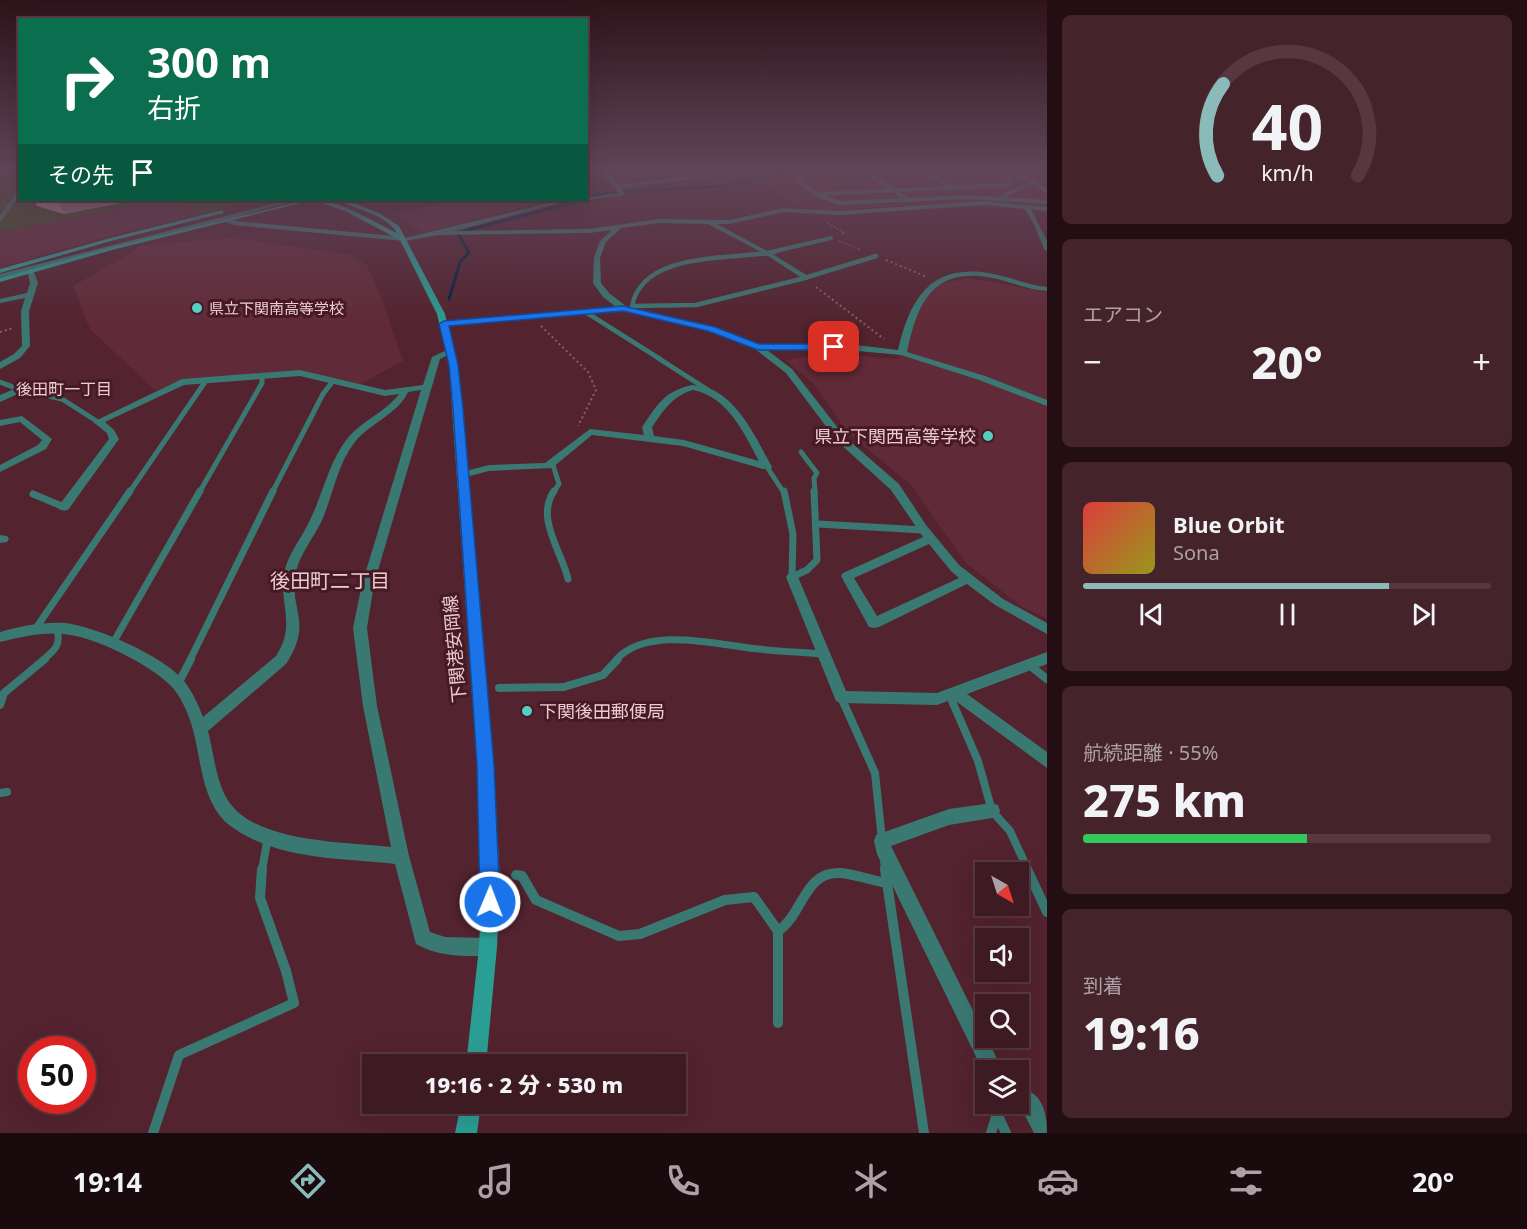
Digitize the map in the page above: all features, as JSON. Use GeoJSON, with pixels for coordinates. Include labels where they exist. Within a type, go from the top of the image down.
{"type":"FeatureCollection","features":[{"type":"Feature","properties":{"kind":"main road"},"geometry":{"type":"LineString","coordinates":[[0,271],[109,240],[189,221]]}},
{"type":"Feature","properties":{"kind":"main road"},"geometry":{"type":"LineString","coordinates":[[0,278],[222,221]]}},
{"type":"Feature","properties":{"kind":"main road"},"geometry":{"type":"LineString","coordinates":[[369,221],[404,239]]}},
{"type":"Feature","properties":{"kind":"main road","name":"下関港安岡線"},"geometry":{"type":"LineString","coordinates":[[388,221],[397,227],[404,239],[444,324],[457,398],[485,765],[490,879],[488,947],[477,1054]]}},
{"type":"Feature","properties":{"kind":"main road"},"geometry":{"type":"LineString","coordinates":[[466,1133],[469,1114]]}},
{"type":"Feature","properties":{"kind":"street"},"geometry":{"type":"LineString","coordinates":[[0,278],[215,221]]}},
{"type":"Feature","properties":{"kind":"street"},"geometry":{"type":"LineString","coordinates":[[228,221],[329,234],[404,239],[486,221]]}},
{"type":"Feature","properties":{"kind":"street"},"geometry":{"type":"LineString","coordinates":[[439,233],[618,228],[659,221],[711,223],[729,221]]}},
{"type":"Feature","properties":{"kind":"street"},"geometry":{"type":"LineString","coordinates":[[1035,221],[1047,249]]}},
{"type":"Feature","properties":{"kind":"street"},"geometry":{"type":"LineString","coordinates":[[711,223],[767,253],[805,278]]}},
{"type":"Feature","properties":{"kind":"street"},"geometry":{"type":"LineString","coordinates":[[618,228],[603,242],[596,267],[597,283],[623,308]]}},
{"type":"Feature","properties":{"kind":"street"},"geometry":{"type":"LineString","coordinates":[[0,366],[17,356],[26,346],[25,311],[34,283],[30,271]]}},
{"type":"Feature","properties":{"kind":"street"},"geometry":{"type":"LineString","coordinates":[[902,353],[918,297],[937,281],[980,274],[1034,289],[1047,289]]}},
{"type":"Feature","properties":{"kind":"street"},"geometry":{"type":"LineString","coordinates":[[0,301],[30,295]]}},
{"type":"Feature","properties":{"kind":"street"},"geometry":{"type":"LineString","coordinates":[[444,324],[623,308],[689,323],[758,347],[847,348],[902,353],[982,378],[1047,403]]}},
{"type":"Feature","properties":{"kind":"street"},"geometry":{"type":"LineString","coordinates":[[758,347],[789,371],[841,439],[896,487],[927,535],[966,579],[999,602],[1047,629]]}},
{"type":"Feature","properties":{"kind":"street"},"geometry":{"type":"LineString","coordinates":[[450,352],[436,357],[426,387],[416,431],[368,584],[360,628],[370,706],[401,856],[422,938],[431,944],[443,946],[488,947]]}},
{"type":"Feature","properties":{"kind":"street"},"geometry":{"type":"LineString","coordinates":[[64,507],[112,445],[114,436],[98,422],[173,384],[300,373],[377,393],[405,392],[426,387]]}},
{"type":"Feature","properties":{"kind":"street"},"geometry":{"type":"LineString","coordinates":[[649,437],[647,427],[676,392],[687,388],[708,390],[725,403],[739,419],[768,467]]}},
{"type":"Feature","properties":{"kind":"street"},"geometry":{"type":"LineString","coordinates":[[0,399],[20,390]]}},
{"type":"Feature","properties":{"kind":"street"},"geometry":{"type":"LineString","coordinates":[[201,728],[281,660],[289,649],[295,634],[289,582],[295,561],[350,442],[361,428],[400,401],[405,392]]}},
{"type":"Feature","properties":{"kind":"street"},"geometry":{"type":"LineString","coordinates":[[0,423],[22,419],[47,439],[42,447],[0,469]]}},
{"type":"Feature","properties":{"kind":"street"},"geometry":{"type":"LineString","coordinates":[[462,475],[489,468],[553,465],[590,432],[649,437],[684,443],[768,467]]}},
{"type":"Feature","properties":{"kind":"street"},"geometry":{"type":"LineString","coordinates":[[927,535],[847,576],[874,623],[966,579]]}},
{"type":"Feature","properties":{"kind":"street"},"geometry":{"type":"LineString","coordinates":[[792,577],[841,697],[937,699],[1047,658]]}},
{"type":"Feature","properties":{"kind":"street"},"geometry":{"type":"LineString","coordinates":[[0,637],[36,628],[85,630],[160,668],[178,684],[201,728],[213,782],[223,807],[236,822],[285,843],[401,856]]}},
{"type":"Feature","properties":{"kind":"street"},"geometry":{"type":"LineString","coordinates":[[951,693],[1047,761]]}},
{"type":"Feature","properties":{"kind":"street"},"geometry":{"type":"LineString","coordinates":[[988,1060],[882,844],[949,817],[992,811]]}},
{"type":"Feature","properties":{"kind":"street"},"geometry":{"type":"LineString","coordinates":[[1029,1103],[1046,1133]]}},
{"type":"Feature","properties":{"kind":"lane"},"geometry":{"type":"LineString","coordinates":[[831,237],[767,253],[716,256],[676,262],[644,282],[633,295],[632,306],[696,305],[805,278],[876,256]]}},
{"type":"Feature","properties":{"kind":"lane"},"geometry":{"type":"LineString","coordinates":[[584,311],[708,390]]}},
{"type":"Feature","properties":{"kind":"lane"},"geometry":{"type":"LineString","coordinates":[[113,643],[262,383],[262,377]]}},
{"type":"Feature","properties":{"kind":"lane"},"geometry":{"type":"LineString","coordinates":[[178,684],[301,435],[328,385],[333,381]]}},
{"type":"Feature","properties":{"kind":"lane"},"geometry":{"type":"LineString","coordinates":[[0,382],[20,390],[73,403],[98,422]]}},
{"type":"Feature","properties":{"kind":"lane"},"geometry":{"type":"LineString","coordinates":[[36,628],[205,382]]}},
{"type":"Feature","properties":{"kind":"lane"},"geometry":{"type":"LineString","coordinates":[[792,577],[807,570],[817,560],[818,524],[814,478],[817,473],[801,452]]}},
{"type":"Feature","properties":{"kind":"lane"},"geometry":{"type":"LineString","coordinates":[[553,465],[559,484],[549,496],[545,518],[566,563],[568,579]]}},
{"type":"Feature","properties":{"kind":"lane"},"geometry":{"type":"LineString","coordinates":[[768,467],[776,476],[788,504],[794,563],[792,577]]}},
{"type":"Feature","properties":{"kind":"lane"},"geometry":{"type":"LineString","coordinates":[[33,494],[61,508],[64,507]]}},
{"type":"Feature","properties":{"kind":"lane"},"geometry":{"type":"LineString","coordinates":[[818,524],[927,535]]}},
{"type":"Feature","properties":{"kind":"lane"},"geometry":{"type":"LineString","coordinates":[[0,705],[4,693],[56,649],[60,641],[57,628]]}},
{"type":"Feature","properties":{"kind":"lane"},"geometry":{"type":"LineString","coordinates":[[499,688],[564,687],[603,675],[618,655],[626,649],[676,639],[698,639],[759,649],[823,654]]}},
{"type":"Feature","properties":{"kind":"lane"},"geometry":{"type":"LineString","coordinates":[[1027,664],[1047,679]]}},
{"type":"Feature","properties":{"kind":"lane"},"geometry":{"type":"LineString","coordinates":[[951,693],[974,751],[992,811],[1010,831],[1047,912]]}},
{"type":"Feature","properties":{"kind":"lane"},"geometry":{"type":"LineString","coordinates":[[841,697],[875,773],[886,883],[924,1133]]}},
{"type":"Feature","properties":{"kind":"lane"},"geometry":{"type":"LineString","coordinates":[[153,1133],[179,1055],[294,1003],[286,971],[260,898],[262,855],[268,837]]}},
{"type":"Feature","properties":{"kind":"lane"},"geometry":{"type":"LineString","coordinates":[[778,931],[795,915],[810,886],[822,875],[839,873],[886,883]]}},
{"type":"Feature","properties":{"kind":"lane"},"geometry":{"type":"LineString","coordinates":[[516,875],[522,876],[536,900],[619,936],[640,934],[725,900],[750,895],[754,897],[778,931],[777,1023]]}},
{"type":"Feature","properties":{"kind":"lane"},"geometry":{"type":"LineString","coordinates":[[991,1133],[997,1114]]}},
{"type":"Feature","properties":{"kind":"lane"},"geometry":{"type":"LineString","coordinates":[[1000,1114],[1006,1133]]}},
{"type":"Feature","properties":{"kind":"path"},"geometry":{"type":"LineString","coordinates":[[805,278],[902,353]]}},
{"type":"Feature","properties":{"kind":"path"},"geometry":{"type":"LineString","coordinates":[[538,316],[541,326],[588,372],[596,390],[575,433],[584,439]]}},
{"type":"Feature","properties":{"kind":"shaded area"},"geometry":{"type":"Polygon","coordinates":[[[55,221],[174,221],[103,238],[0,268],[0,232],[55,221]]]}},
{"type":"Feature","properties":{"kind":"shaded area"},"geometry":{"type":"Polygon","coordinates":[[[405,221],[469,221],[423,233],[405,221]]]}},
{"type":"Feature","properties":{"kind":"shaded area"},"geometry":{"type":"Polygon","coordinates":[[[232,238],[348,254],[367,265],[382,299],[403,361],[360,384],[301,371],[182,381],[155,390],[90,329],[73,286],[136,250],[137,246],[232,238]]]}},
{"type":"Feature","properties":{"kind":"shaded area"},"geometry":{"type":"Polygon","coordinates":[[[968,278],[1047,292],[1047,618],[1022,607],[966,563],[910,484],[848,433],[813,383],[785,360],[829,353],[898,359],[919,297],[933,286],[968,278]]]}},
{"type":"Feature","properties":{"kind":"green space"},"geometry":{"type":"Polygon","coordinates":[[[0,221],[55,221],[0,232],[0,221]]]}},
{"type":"Feature","properties":{"kind":"waterway"},"geometry":{"type":"LineString","coordinates":[[464,231],[503,221]]}},
{"type":"Feature","properties":{"kind":"waterway"},"geometry":{"type":"LineString","coordinates":[[449,299],[460,262],[469,253],[459,235]]}},
{"type":"Feature","properties":{"kind":"place","name":"県立下関南高等学校"},"geometry":{"type":"Point","coordinates":[197,308]}},
{"type":"Feature","properties":{"kind":"place","name":"県立下関西高等学校"},"geometry":{"type":"Point","coordinates":[988,436]}},
{"type":"Feature","properties":{"kind":"place","name":"下関後田郵便局"},"geometry":{"type":"Point","coordinates":[527,711]}},
{"type":"Feature","properties":{"kind":"district","name":"後田町一丁目"},"geometry":{"type":"Point","coordinates":[64,389]}},
{"type":"Feature","properties":{"kind":"district","name":"後田町二丁目"},"geometry":{"type":"Point","coordinates":[330,580]}},
{"type":"Feature","properties":{"kind":"route"},"geometry":{"type":"LineString","coordinates":[[490,902],[485,765],[458,409],[453,365],[444,324],[567,315],[584,311],[623,308],[711,329],[758,347],[834,347]]}}]}
